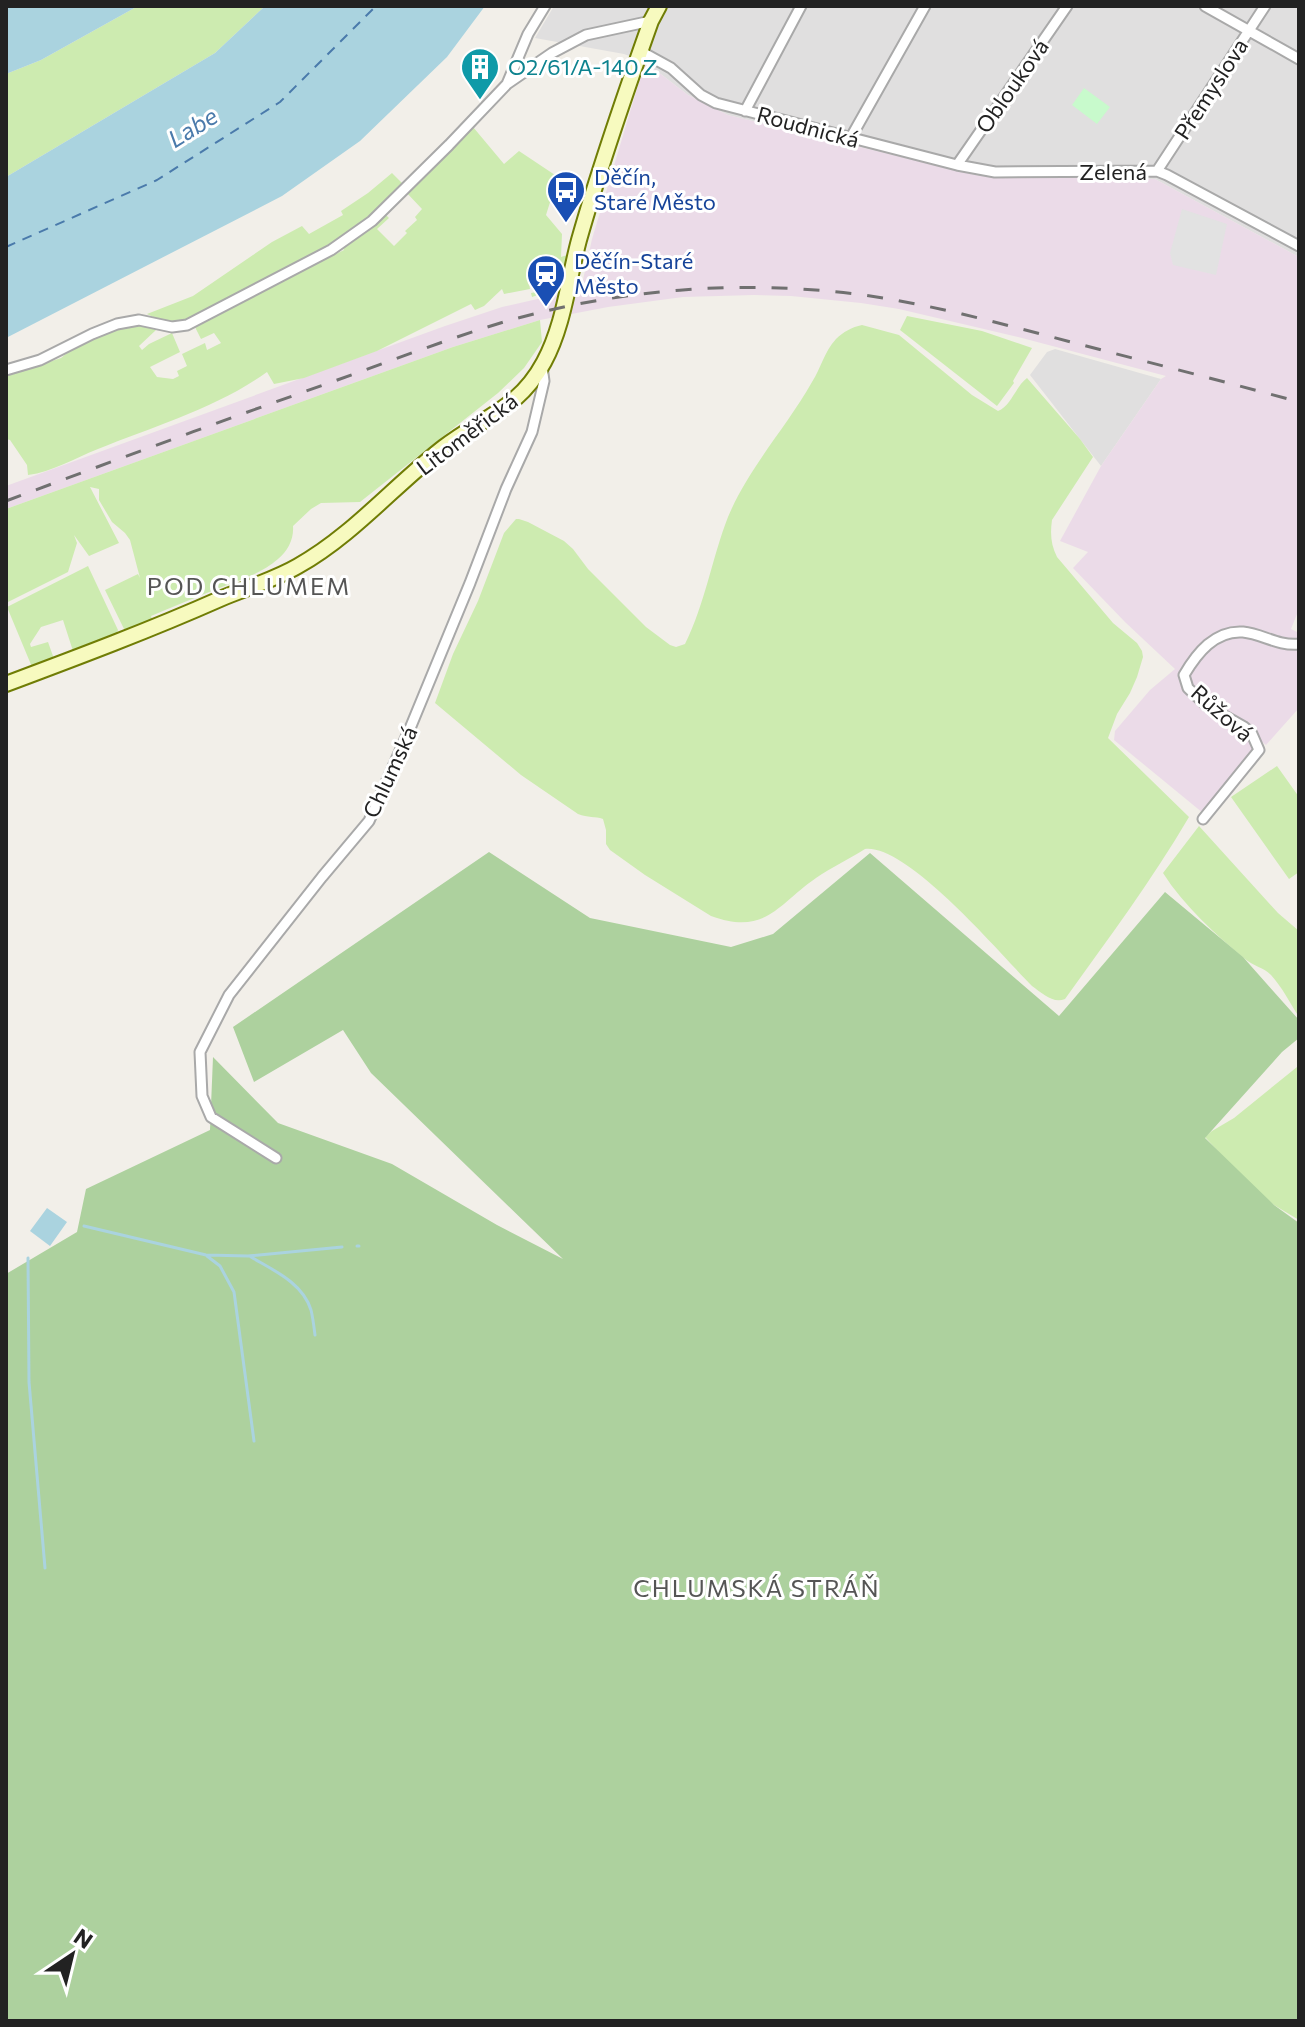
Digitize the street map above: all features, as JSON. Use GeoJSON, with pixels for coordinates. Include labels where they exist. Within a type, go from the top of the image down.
{"type":"FeatureCollection","features":[{"type":"Feature","properties":{"kind":"main road","name":"Litoměřická"},"geometry":{"type":"LineString","coordinates":[[6,684],[156,627],[298,566],[338,538],[440,451],[514,401],[542,366],[560,323],[585,220],[640,51],[659,6]]}},
{"type":"Feature","properties":{"kind":"street"},"geometry":{"type":"LineString","coordinates":[[507,84],[528,34],[545,6]]}},
{"type":"Feature","properties":{"kind":"street"},"geometry":{"type":"LineString","coordinates":[[745,111],[801,6]]}},
{"type":"Feature","properties":{"kind":"street"},"geometry":{"type":"LineString","coordinates":[[850,139],[925,6]]}},
{"type":"Feature","properties":{"kind":"street","name":"Oblouková"},"geometry":{"type":"LineString","coordinates":[[957,165],[1067,6]]}},
{"type":"Feature","properties":{"kind":"street"},"geometry":{"type":"LineString","coordinates":[[1205,6],[1299,59]]}},
{"type":"Feature","properties":{"kind":"street","name":"Přemyslova"},"geometry":{"type":"LineString","coordinates":[[1157,171],[1265,6]]}},
{"type":"Feature","properties":{"kind":"street"},"geometry":{"type":"LineString","coordinates":[[6,370],[40,360],[117,324],[139,320],[172,327],[187,325],[331,250],[372,221],[507,84],[552,53],[586,35],[651,21]]}},
{"type":"Feature","properties":{"kind":"street","name":"Roudnická"},"geometry":{"type":"LineString","coordinates":[[640,51],[671,68],[701,95],[716,103],[957,165]]}},
{"type":"Feature","properties":{"kind":"street","name":"Zelená"},"geometry":{"type":"LineString","coordinates":[[957,165],[995,172],[1157,171],[1299,246]]}},
{"type":"Feature","properties":{"kind":"street","name":"Chlumská"},"geometry":{"type":"LineString","coordinates":[[276,1158],[211,1117],[202,1096],[200,1052],[229,995],[369,821],[532,432],[544,381],[542,366]]}},
{"type":"Feature","properties":{"kind":"street","name":"Růžová"},"geometry":{"type":"LineString","coordinates":[[1203,819],[1259,750],[1252,734],[1244,727],[1207,706],[1188,688],[1184,675],[1204,647],[1228,633],[1244,632],[1287,645],[1299,644]]}},
{"type":"Feature","properties":{"kind":"shaded area"},"geometry":{"type":"Polygon","coordinates":[[[554,6],[1299,6],[1299,257],[1155,179],[980,176],[728,115],[688,95],[645,62],[624,54],[535,38],[554,6]]]}},
{"type":"Feature","properties":{"kind":"shaded area"},"geometry":{"type":"Polygon","coordinates":[[[645,62],[688,95],[728,115],[980,176],[1155,179],[1299,257],[1299,609],[1291,629],[1299,633],[1299,708],[1266,745],[1261,741],[1203,813],[1114,740],[1115,731],[1150,690],[1175,669],[1073,568],[1088,552],[1060,541],[1101,466],[1166,376],[1022,338],[899,309],[791,296],[683,297],[608,307],[540,320],[453,347],[6,509],[6,486],[445,326],[502,307],[581,289],[592,239],[645,62]]]}},
{"type":"Feature","properties":{"kind":"shaded area"},"geometry":{"type":"Polygon","coordinates":[[[1182,209],[1227,224],[1216,275],[1173,265],[1170,253],[1182,209]]]}},
{"type":"Feature","properties":{"kind":"shaded area"},"geometry":{"type":"Polygon","coordinates":[[[1055,349],[1161,379],[1101,466],[1030,375],[1047,352],[1055,349]]]}},
{"type":"Feature","properties":{"kind":"green space"},"geometry":{"type":"Polygon","coordinates":[[[138,6],[265,6],[215,53],[6,177],[6,74],[41,60],[138,6]]]}},
{"type":"Feature","properties":{"kind":"green space"},"geometry":{"type":"Polygon","coordinates":[[[1084,88],[1110,107],[1097,124],[1072,105],[1084,88]]]}},
{"type":"Feature","properties":{"kind":"green space"},"geometry":{"type":"Polygon","coordinates":[[[473,127],[504,164],[519,151],[564,181],[552,196],[546,215],[562,234],[561,257],[567,255],[558,288],[532,297],[531,293],[546,290],[547,281],[529,283],[530,289],[504,294],[502,289],[484,306],[475,310],[471,304],[377,351],[304,378],[274,384],[267,372],[228,396],[185,415],[55,468],[28,475],[27,465],[10,440],[6,439],[6,376],[61,358],[79,343],[129,322],[155,326],[156,330],[139,346],[142,350],[172,333],[180,352],[150,367],[157,377],[173,379],[179,376],[177,371],[187,366],[182,354],[205,343],[207,350],[221,343],[214,333],[201,339],[194,325],[344,250],[383,212],[389,218],[377,229],[394,246],[417,220],[415,217],[422,209],[405,191],[473,127]]]}},
{"type":"Feature","properties":{"kind":"green space"},"geometry":{"type":"Polygon","coordinates":[[[392,173],[403,184],[341,241],[187,321],[167,320],[147,314],[193,296],[272,242],[302,226],[309,234],[343,215],[341,211],[392,173]]]}},
{"type":"Feature","properties":{"kind":"green space"},"geometry":{"type":"Polygon","coordinates":[[[907,316],[982,331],[1032,348],[1014,383],[997,406],[900,330],[907,316]]]}},
{"type":"Feature","properties":{"kind":"green space"},"geometry":{"type":"Polygon","coordinates":[[[540,320],[542,342],[524,368],[498,393],[360,502],[321,503],[311,509],[293,526],[285,552],[258,572],[151,616],[152,619],[125,631],[105,590],[138,574],[140,578],[130,540],[112,522],[99,500],[99,489],[90,487],[119,543],[89,556],[74,535],[77,543],[68,572],[6,603],[6,509],[453,347],[540,320]]]}},
{"type":"Feature","properties":{"kind":"green space"},"geometry":{"type":"Polygon","coordinates":[[[862,325],[899,335],[972,395],[998,411],[1027,378],[1093,457],[1052,520],[1053,548],[1057,557],[1113,623],[1142,651],[1137,677],[1108,738],[1189,817],[1145,886],[1065,999],[1052,999],[1032,986],[929,882],[883,852],[865,849],[816,878],[781,907],[758,920],[730,921],[711,916],[610,850],[606,844],[603,819],[578,814],[521,775],[435,703],[504,533],[516,519],[564,541],[646,627],[670,645],[685,644],[698,613],[722,533],[737,499],[802,399],[832,344],[845,332],[862,325]]]}},
{"type":"Feature","properties":{"kind":"green space"},"geometry":{"type":"Polygon","coordinates":[[[88,566],[118,630],[116,635],[73,651],[63,620],[41,627],[31,647],[48,642],[54,659],[32,667],[7,607],[88,566]]]}},
{"type":"Feature","properties":{"kind":"green space"},"geometry":{"type":"Polygon","coordinates":[[[1277,766],[1299,797],[1299,872],[1289,879],[1231,797],[1277,766]]]}},
{"type":"Feature","properties":{"kind":"green space"},"geometry":{"type":"Polygon","coordinates":[[[1199,826],[1278,913],[1299,931],[1299,1017],[1271,975],[1248,961],[1211,930],[1180,897],[1163,873],[1199,826]]]}},
{"type":"Feature","properties":{"kind":"green space"},"geometry":{"type":"Polygon","coordinates":[[[489,852],[590,918],[731,947],[773,934],[870,853],[1059,1016],[1165,892],[1243,957],[1299,1020],[1299,1038],[1282,1052],[1205,1138],[1274,1205],[1299,1223],[1299,2021],[6,2021],[6,1274],[77,1232],[86,1189],[210,1130],[213,1057],[278,1123],[392,1164],[563,1259],[371,1073],[343,1030],[254,1082],[233,1027],[489,852]]]}},
{"type":"Feature","properties":{"kind":"green space"},"geometry":{"type":"Polygon","coordinates":[[[1299,1062],[1299,1220],[1274,1205],[1245,1181],[1205,1137],[1234,1118],[1297,1067],[1299,1062]]]}},
{"type":"Feature","properties":{"kind":"water"},"geometry":{"type":"Polygon","coordinates":[[[6,6],[138,6],[41,60],[6,74],[6,6]]]}},
{"type":"Feature","properties":{"kind":"water","name":"Labe"},"geometry":{"type":"Polygon","coordinates":[[[265,6],[485,6],[447,57],[360,141],[282,196],[6,338],[6,177],[215,53],[265,6]]]}},
{"type":"Feature","properties":{"kind":"water"},"geometry":{"type":"Polygon","coordinates":[[[47,1208],[67,1222],[50,1246],[30,1231],[47,1208]]]}},
{"type":"Feature","properties":{"kind":"waterway"},"geometry":{"type":"LineString","coordinates":[[84,1226],[206,1255],[248,1256],[342,1247]]}},
{"type":"Feature","properties":{"kind":"waterway"},"geometry":{"type":"LineString","coordinates":[[207,1256],[220,1266],[234,1292],[254,1441]]}},
{"type":"Feature","properties":{"kind":"waterway"},"geometry":{"type":"LineString","coordinates":[[251,1257],[286,1278],[301,1292],[311,1310],[315,1335]]}},
{"type":"Feature","properties":{"kind":"waterway"},"geometry":{"type":"LineString","coordinates":[[28,1258],[29,1382],[45,1568]]}},
{"type":"Feature","properties":{"kind":"ferry route"},"geometry":{"type":"LineString","coordinates":[[6,247],[157,180],[280,102],[376,6]]}},
{"type":"Feature","properties":{"kind":"railway"},"geometry":{"type":"LineString","coordinates":[[6,501],[485,328],[585,303],[666,291],[787,288],[889,299],[981,318],[1299,402]]}},
{"type":"Feature","properties":{"kind":"place","name":"O2/61/A-140 Z"},"geometry":{"type":"Point","coordinates":[480,101]}},
{"type":"Feature","properties":{"kind":"place","name":"Děčín, Staré Město"},"geometry":{"type":"Point","coordinates":[566,224]}},
{"type":"Feature","properties":{"kind":"place","name":"Děčín-Staré Město"},"geometry":{"type":"Point","coordinates":[546,308]}},
{"type":"Feature","properties":{"kind":"district","name":"POD CHLUMEM"},"geometry":{"type":"Point","coordinates":[249,587]}},
{"type":"Feature","properties":{"kind":"district","name":"CHLUMSKÁ STRÁŇ"},"geometry":{"type":"Point","coordinates":[757,1589]}}]}
